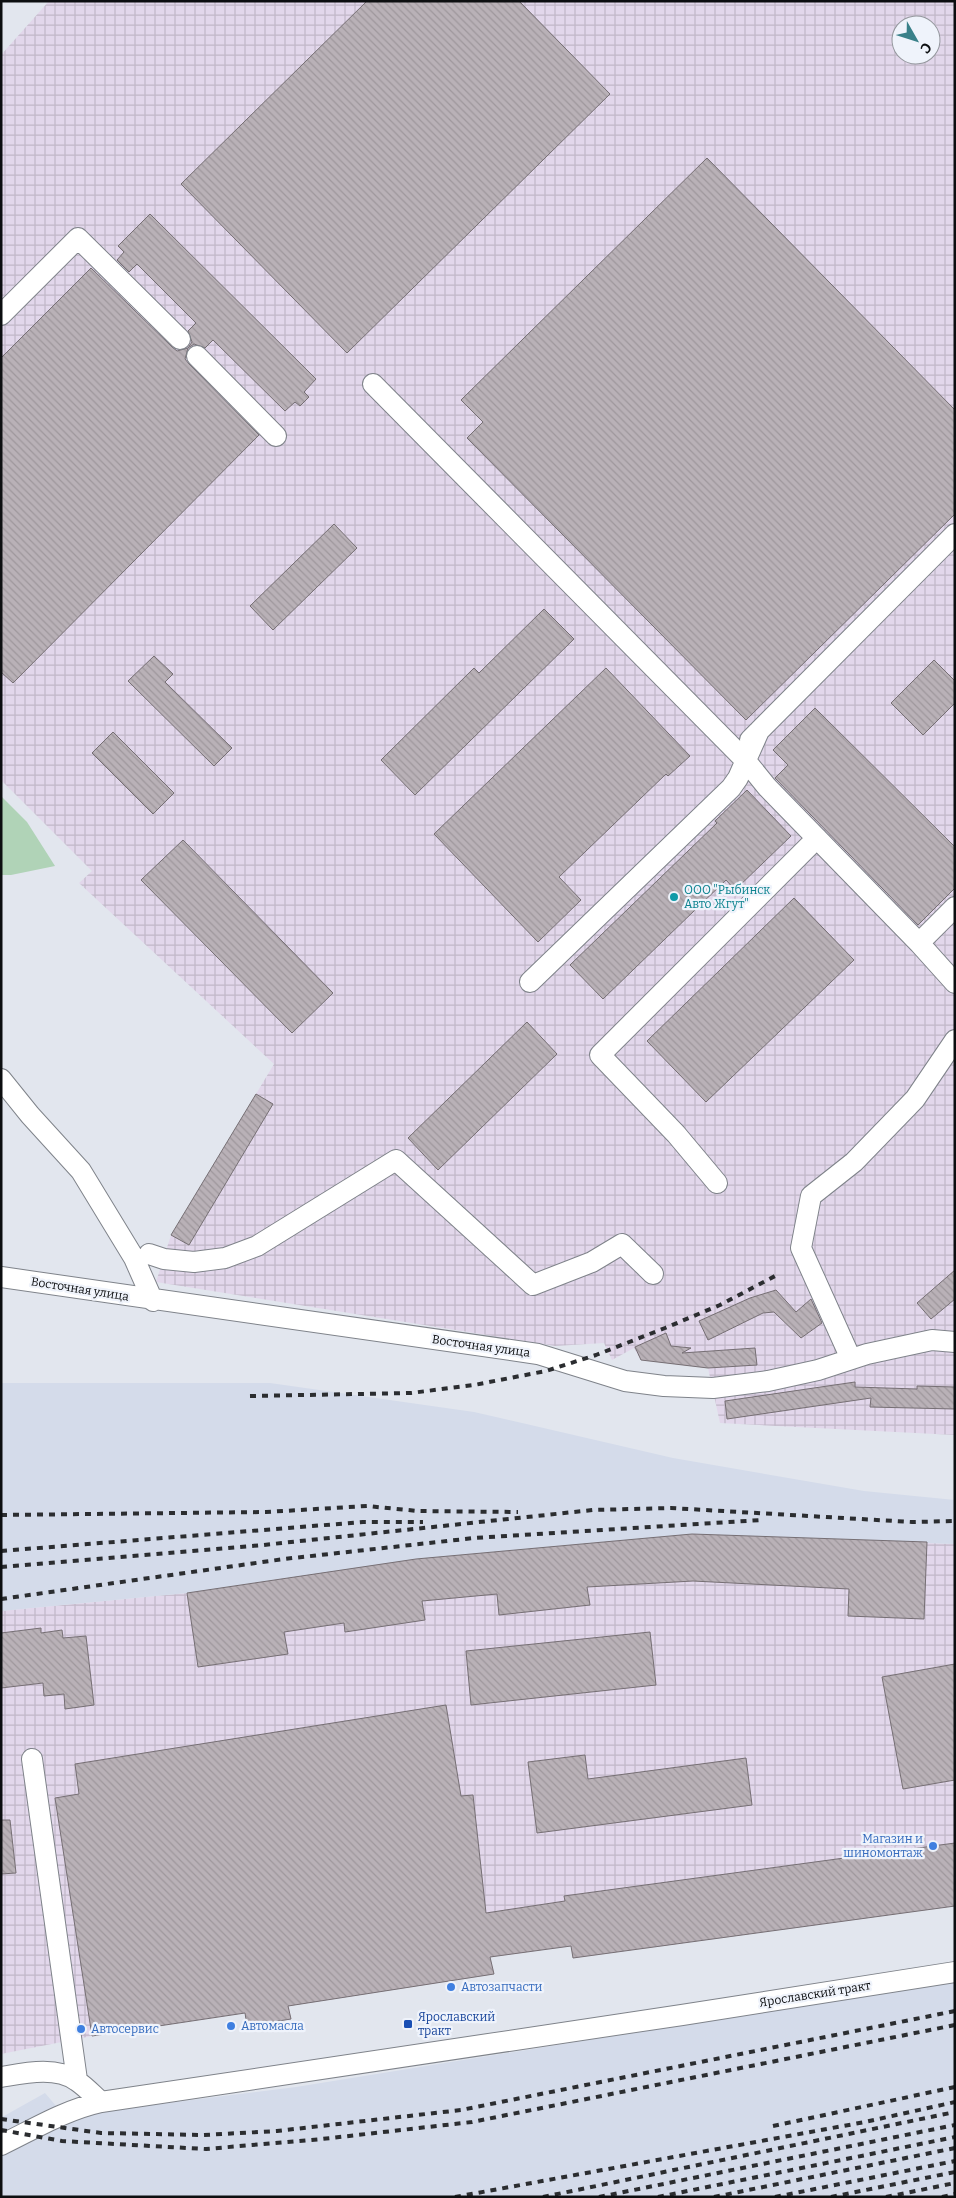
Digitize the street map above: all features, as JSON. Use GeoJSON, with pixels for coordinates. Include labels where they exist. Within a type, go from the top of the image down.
{"type":"FeatureCollection","features":[{"type":"Feature","properties":{"kind":"street"},"geometry":{"type":"LineString","coordinates":[[1,315],[78,238],[180,340]]}},
{"type":"Feature","properties":{"kind":"street"},"geometry":{"type":"LineString","coordinates":[[197,356],[276,436]]}},
{"type":"Feature","properties":{"kind":"street"},"geometry":{"type":"LineString","coordinates":[[373,384],[742,756],[767,788],[818,838],[844,868],[919,943],[955,983]]}},
{"type":"Feature","properties":{"kind":"street"},"geometry":{"type":"LineString","coordinates":[[530,982],[730,788],[738,778],[742,756],[759,731],[955,534]]}},
{"type":"Feature","properties":{"kind":"street"},"geometry":{"type":"LineString","coordinates":[[717,1183],[676,1134],[600,1055],[818,838]]}},
{"type":"Feature","properties":{"kind":"street"},"geometry":{"type":"LineString","coordinates":[[919,943],[955,908]]}},
{"type":"Feature","properties":{"kind":"street"},"geometry":{"type":"LineString","coordinates":[[851,1359],[801,1248],[811,1196],[854,1162],[915,1099],[955,1040]]}},
{"type":"Feature","properties":{"kind":"street"},"geometry":{"type":"LineString","coordinates":[[1,1079],[80,1171],[134,1258],[153,1300]]}},
{"type":"Feature","properties":{"kind":"street"},"geometry":{"type":"LineString","coordinates":[[149,1254],[164,1259],[194,1262],[225,1258],[257,1246],[396,1160],[533,1285],[592,1262],[622,1244],[653,1274]]}},
{"type":"Feature","properties":{"kind":"street","name":"Восточная улица"},"geometry":{"type":"LineString","coordinates":[[1,1277],[538,1354],[625,1381],[664,1386],[713,1388],[768,1382],[818,1370],[867,1354],[932,1340],[955,1342]]}},
{"type":"Feature","properties":{"kind":"street"},"geometry":{"type":"LineString","coordinates":[[32,1759],[77,2080]]}},
{"type":"Feature","properties":{"kind":"street","name":"Ярославский тракт"},"geometry":{"type":"LineString","coordinates":[[1,2145],[62,2115],[83,2106],[101,2102],[955,1972]]}},
{"type":"Feature","properties":{"kind":"street"},"geometry":{"type":"LineString","coordinates":[[1,2077],[30,2072],[58,2072],[77,2080],[101,2102]]}},
{"type":"Feature","properties":{"kind":"shaded area"},"geometry":{"type":"Polygon","coordinates":[[[49,1],[955,1],[955,1435],[720,1423],[708,1368],[641,1360],[634,1348],[612,1360],[604,1343],[555,1346],[156,1282],[171,1235],[189,1245],[273,1104],[256,1094],[274,1064],[79,883],[92,871],[1,780],[1,55],[49,1]]]}},
{"type":"Feature","properties":{"kind":"shaded area"},"geometry":{"type":"Polygon","coordinates":[[[1,1383],[270,1383],[474,1412],[673,1458],[864,1491],[955,1500],[955,1544],[692,1534],[416,1559],[187,1593],[1,1611],[1,1383]]]}},
{"type":"Feature","properties":{"kind":"shaded area"},"geometry":{"type":"Polygon","coordinates":[[[692,1534],[955,1544],[955,1906],[573,1958],[571,1946],[490,1957],[494,1974],[289,2006],[291,2019],[247,2026],[245,2013],[92,2036],[1,2054],[1,1611],[187,1593],[416,1559],[692,1534]]]}},
{"type":"Feature","properties":{"kind":"shaded area"},"geometry":{"type":"Polygon","coordinates":[[[955,1981],[955,2197],[1,2197],[1,2116],[45,2093],[68,2120],[87,2113],[296,2087],[955,1981]]]}},
{"type":"Feature","properties":{"kind":"green space"},"geometry":{"type":"Polygon","coordinates":[[[1,796],[27,822],[55,866],[11,875],[1,875],[1,796]]]}},
{"type":"Feature","properties":{"kind":"building"},"geometry":{"type":"Polygon","coordinates":[[[367,1],[519,1],[610,94],[347,353],[181,184],[367,1]]]}},
{"type":"Feature","properties":{"kind":"building"},"geometry":{"type":"Polygon","coordinates":[[[707,158],[955,410],[955,514],[746,720],[467,438],[483,422],[461,400],[707,158]]]}},
{"type":"Feature","properties":{"kind":"building"},"geometry":{"type":"Polygon","coordinates":[[[150,214],[316,379],[304,392],[309,397],[300,406],[295,402],[285,411],[213,340],[205,348],[194,344],[188,348],[192,342],[188,331],[196,323],[137,264],[129,272],[117,260],[124,252],[118,246],[150,214]]]}},
{"type":"Feature","properties":{"kind":"building"},"geometry":{"type":"Polygon","coordinates":[[[91,268],[172,347],[177,351],[188,348],[185,359],[189,364],[259,435],[13,683],[1,672],[1,358],[91,268]]]}},
{"type":"Feature","properties":{"kind":"building"},"geometry":{"type":"Polygon","coordinates":[[[334,524],[357,548],[273,630],[250,606],[334,524]]]}},
{"type":"Feature","properties":{"kind":"building"},"geometry":{"type":"Polygon","coordinates":[[[544,609],[574,639],[415,795],[381,760],[474,668],[479,673],[544,609]]]}},
{"type":"Feature","properties":{"kind":"building"},"geometry":{"type":"Polygon","coordinates":[[[154,656],[173,674],[165,682],[232,748],[214,766],[128,681],[154,656]]]}},
{"type":"Feature","properties":{"kind":"building"},"geometry":{"type":"Polygon","coordinates":[[[934,660],[955,681],[955,703],[923,735],[891,703],[934,660]]]}},
{"type":"Feature","properties":{"kind":"building"},"geometry":{"type":"Polygon","coordinates":[[[606,668],[690,756],[668,776],[666,774],[559,877],[581,900],[538,942],[434,834],[606,668]]]}},
{"type":"Feature","properties":{"kind":"building"},"geometry":{"type":"Polygon","coordinates":[[[815,708],[955,847],[955,888],[918,925],[775,778],[788,765],[773,750],[815,708]]]}},
{"type":"Feature","properties":{"kind":"building"},"geometry":{"type":"Polygon","coordinates":[[[113,732],[174,793],[153,814],[92,753],[113,732]]]}},
{"type":"Feature","properties":{"kind":"building","name":"ООО \"Рыбинск Авто Жгут\""},"geometry":{"type":"Polygon","coordinates":[[[747,790],[791,836],[735,890],[726,880],[603,999],[570,965],[717,823],[715,821],[747,790]]]}},
{"type":"Feature","properties":{"kind":"building"},"geometry":{"type":"Polygon","coordinates":[[[183,840],[333,993],[292,1033],[141,880],[183,840]]]}},
{"type":"Feature","properties":{"kind":"building"},"geometry":{"type":"Polygon","coordinates":[[[794,898],[854,960],[706,1102],[647,1041],[794,898]]]}},
{"type":"Feature","properties":{"kind":"building"},"geometry":{"type":"Polygon","coordinates":[[[527,1022],[557,1054],[438,1170],[408,1138],[527,1022]]]}},
{"type":"Feature","properties":{"kind":"building"},"geometry":{"type":"Polygon","coordinates":[[[256,1094],[273,1104],[189,1245],[171,1235],[256,1094]]]}},
{"type":"Feature","properties":{"kind":"building"},"geometry":{"type":"Polygon","coordinates":[[[955,1270],[955,1299],[931,1319],[917,1303],[955,1270]]]}},
{"type":"Feature","properties":{"kind":"building"},"geometry":{"type":"Polygon","coordinates":[[[776,1290],[796,1312],[811,1299],[822,1323],[801,1338],[774,1312],[763,1313],[708,1340],[699,1321],[750,1298],[776,1290]]]}},
{"type":"Feature","properties":{"kind":"building"},"geometry":{"type":"Polygon","coordinates":[[[666,1333],[671,1346],[691,1348],[682,1353],[755,1348],[757,1365],[708,1368],[641,1360],[635,1347],[666,1333]]]}},
{"type":"Feature","properties":{"kind":"building"},"geometry":{"type":"Polygon","coordinates":[[[855,1382],[855,1387],[917,1389],[917,1386],[955,1387],[955,1409],[870,1407],[871,1398],[727,1419],[725,1401],[855,1382]]]}},
{"type":"Feature","properties":{"kind":"building"},"geometry":{"type":"Polygon","coordinates":[[[692,1534],[927,1542],[924,1619],[848,1616],[849,1589],[693,1581],[587,1587],[590,1605],[499,1615],[497,1594],[422,1601],[425,1620],[345,1632],[344,1623],[284,1632],[288,1654],[198,1667],[187,1593],[416,1559],[692,1534]]]}},
{"type":"Feature","properties":{"kind":"building"},"geometry":{"type":"Polygon","coordinates":[[[41,1628],[41,1633],[62,1630],[63,1638],[86,1636],[94,1705],[65,1709],[64,1694],[44,1696],[43,1683],[1,1688],[1,1633],[41,1628]]]}},
{"type":"Feature","properties":{"kind":"building"},"geometry":{"type":"Polygon","coordinates":[[[650,1632],[656,1685],[471,1705],[466,1651],[650,1632]]]}},
{"type":"Feature","properties":{"kind":"building"},"geometry":{"type":"Polygon","coordinates":[[[955,1664],[955,1780],[903,1789],[882,1677],[955,1664]]]}},
{"type":"Feature","properties":{"kind":"building"},"geometry":{"type":"Polygon","coordinates":[[[446,1705],[461,1796],[473,1795],[486,1913],[565,1901],[564,1896],[955,1843],[955,1906],[573,1958],[571,1946],[490,1957],[494,1974],[288,2006],[291,2019],[247,2026],[245,2013],[92,2036],[55,1798],[79,1794],[75,1764],[446,1705]]]}},
{"type":"Feature","properties":{"kind":"building"},"geometry":{"type":"Polygon","coordinates":[[[585,1755],[588,1779],[746,1758],[752,1805],[537,1833],[528,1762],[585,1755]]]}},
{"type":"Feature","properties":{"kind":"building"},"geometry":{"type":"Polygon","coordinates":[[[1,1820],[10,1820],[16,1873],[1,1874],[1,1820]]]}},
{"type":"Feature","properties":{"kind":"railway"},"geometry":{"type":"LineString","coordinates":[[250,1396],[411,1393],[474,1385],[546,1371],[596,1355],[665,1328],[720,1305],[775,1276]]}},
{"type":"Feature","properties":{"kind":"railway"},"geometry":{"type":"LineString","coordinates":[[1,1515],[266,1512],[367,1506],[418,1511],[518,1512]]}},
{"type":"Feature","properties":{"kind":"railway"},"geometry":{"type":"LineString","coordinates":[[1,1567],[263,1545],[593,1510],[671,1508],[912,1522],[955,1521]]}},
{"type":"Feature","properties":{"kind":"railway"},"geometry":{"type":"LineString","coordinates":[[1,1599],[284,1559],[474,1538],[762,1520]]}},
{"type":"Feature","properties":{"kind":"railway"},"geometry":{"type":"LineString","coordinates":[[1,1551],[363,1522],[423,1522]]}},
{"type":"Feature","properties":{"kind":"railway"},"geometry":{"type":"LineString","coordinates":[[1,2119],[101,2133],[204,2135],[277,2131],[461,2110],[955,2011]]}},
{"type":"Feature","properties":{"kind":"railway"},"geometry":{"type":"LineString","coordinates":[[1,2130],[62,2141],[206,2149],[322,2139],[472,2122],[955,2025]]}},
{"type":"Feature","properties":{"kind":"railway"},"geometry":{"type":"LineString","coordinates":[[773,2126],[955,2087]]}},
{"type":"Feature","properties":{"kind":"railway"},"geometry":{"type":"LineString","coordinates":[[455,2197],[865,2122],[955,2102]]}},
{"type":"Feature","properties":{"kind":"railway"},"geometry":{"type":"LineString","coordinates":[[543,2197],[955,2112]]}},
{"type":"Feature","properties":{"kind":"railway"},"geometry":{"type":"LineString","coordinates":[[599,2197],[955,2125]]}},
{"type":"Feature","properties":{"kind":"railway"},"geometry":{"type":"LineString","coordinates":[[658,2197],[955,2137]]}},
{"type":"Feature","properties":{"kind":"railway"},"geometry":{"type":"LineString","coordinates":[[714,2197],[955,2148]]}},
{"type":"Feature","properties":{"kind":"railway"},"geometry":{"type":"LineString","coordinates":[[775,2197],[955,2161]]}},
{"type":"Feature","properties":{"kind":"railway"},"geometry":{"type":"LineString","coordinates":[[831,2197],[955,2172]]}},
{"type":"Feature","properties":{"kind":"railway"},"geometry":{"type":"LineString","coordinates":[[886,2197],[955,2183]]}},
{"type":"Feature","properties":{"kind":"railway"},"geometry":{"type":"LineString","coordinates":[[942,2197],[955,2194]]}},
{"type":"Feature","properties":{"kind":"place","name":"ООО \"Рыбинск Авто Жгут\""},"geometry":{"type":"Point","coordinates":[674,897]}},
{"type":"Feature","properties":{"kind":"place","name":"Магазин и шиномонтаж"},"geometry":{"type":"Point","coordinates":[933,1846]}},
{"type":"Feature","properties":{"kind":"place","name":"Автозапчасти"},"geometry":{"type":"Point","coordinates":[451,1987]}},
{"type":"Feature","properties":{"kind":"place","name":"Ярославский тракт"},"geometry":{"type":"Point","coordinates":[408,2024]}},
{"type":"Feature","properties":{"kind":"place","name":"Автомасла"},"geometry":{"type":"Point","coordinates":[231,2026]}},
{"type":"Feature","properties":{"kind":"place","name":"Автосервис"},"geometry":{"type":"Point","coordinates":[81,2029]}}]}
